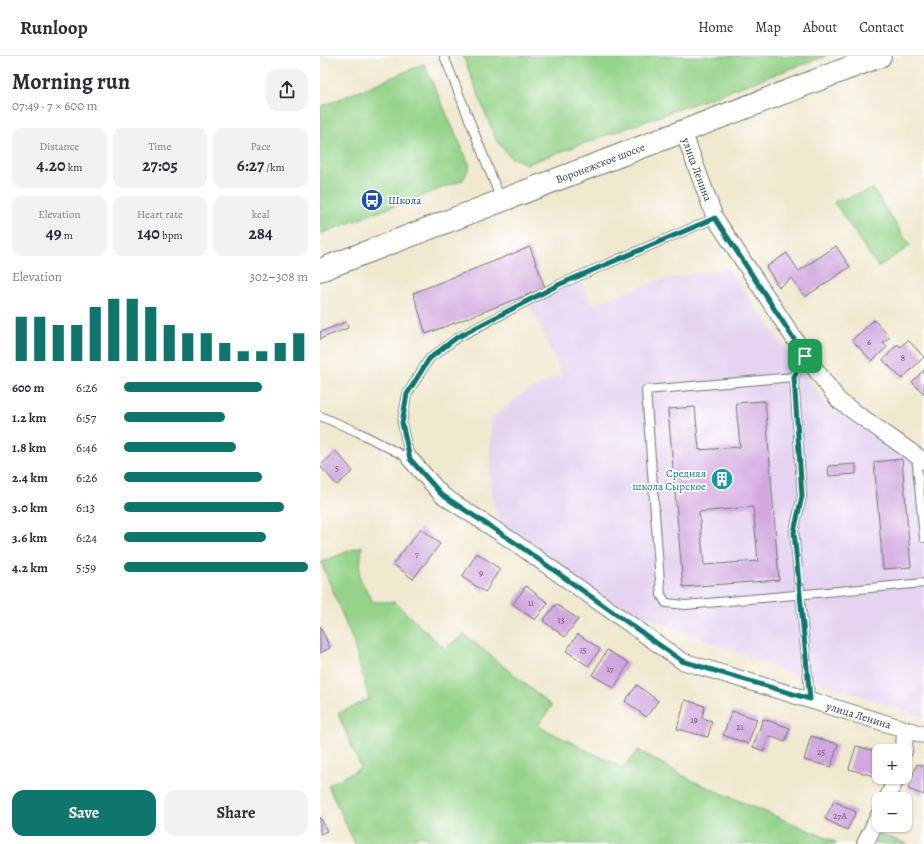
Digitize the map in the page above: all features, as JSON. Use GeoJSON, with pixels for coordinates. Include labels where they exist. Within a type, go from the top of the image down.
{"type":"FeatureCollection","features":[{"type":"Feature","properties":{"kind":"main road","name":"Воронежское шоссе"},"geometry":{"type":"LineString","coordinates":[[320,270],[880,56]]}},
{"type":"Feature","properties":{"kind":"street","name":"улица Ленина"},"geometry":{"type":"LineString","coordinates":[[683,131],[715,218],[805,356],[839,401],[920,458]]}},
{"type":"Feature","properties":{"kind":"street","name":"улица Ленина"},"geometry":{"type":"LineString","coordinates":[[410,459],[442,495],[514,542],[682,661],[924,735]]}},
{"type":"Feature","properties":{"kind":"street"},"geometry":{"type":"LineString","coordinates":[[904,744],[905,730]]}},
{"type":"Feature","properties":{"kind":"street"},"geometry":{"type":"LineString","coordinates":[[865,844],[872,830]]}},
{"type":"Feature","properties":{"kind":"lane"},"geometry":{"type":"LineString","coordinates":[[444,56],[501,201]]}},
{"type":"Feature","properties":{"kind":"lane"},"geometry":{"type":"LineString","coordinates":[[410,459],[402,423],[407,394],[429,359],[456,338],[558,285],[715,218]]}},
{"type":"Feature","properties":{"kind":"lane"},"geometry":{"type":"LineString","coordinates":[[805,356],[794,377],[802,496],[794,532],[810,699]]}},
{"type":"Feature","properties":{"kind":"lane"},"geometry":{"type":"LineString","coordinates":[[794,377],[646,390],[661,594],[666,603],[686,605],[924,583]]}},
{"type":"Feature","properties":{"kind":"lane"},"geometry":{"type":"LineString","coordinates":[[320,416],[358,432],[410,459]]}},
{"type":"Feature","properties":{"kind":"lane"},"geometry":{"type":"LineString","coordinates":[[920,458],[924,538]]}},
{"type":"Feature","properties":{"kind":"shaded area"},"geometry":{"type":"Polygon","coordinates":[[[727,268],[828,407],[899,450],[924,469],[924,717],[779,669],[605,600],[501,528],[491,496],[491,419],[523,393],[562,375],[529,302],[579,278],[592,304],[658,281],[727,268]]]}},
{"type":"Feature","properties":{"kind":"green space"},"geometry":{"type":"Polygon","coordinates":[[[463,56],[826,56],[527,164],[510,157],[496,140],[463,56]]]}},
{"type":"Feature","properties":{"kind":"green space"},"geometry":{"type":"Polygon","coordinates":[[[424,64],[470,166],[463,180],[320,234],[320,107],[424,64]]]}},
{"type":"Feature","properties":{"kind":"green space"},"geometry":{"type":"Polygon","coordinates":[[[873,189],[910,246],[878,267],[834,202],[873,189]]]}},
{"type":"Feature","properties":{"kind":"green space"},"geometry":{"type":"Polygon","coordinates":[[[362,546],[359,577],[373,602],[394,602],[445,649],[464,634],[552,706],[538,726],[623,768],[638,750],[693,781],[836,842],[836,844],[435,844],[423,836],[382,844],[355,844],[328,785],[361,768],[338,714],[369,699],[353,641],[321,562],[362,546]]]}},
{"type":"Feature","properties":{"kind":"green space"},"geometry":{"type":"Polygon","coordinates":[[[879,834],[908,844],[874,844],[879,834]]]}},
{"type":"Feature","properties":{"kind":"building"},"geometry":{"type":"Polygon","coordinates":[[[836,246],[850,267],[805,297],[792,278],[779,287],[766,267],[787,253],[799,271],[836,246]]]}},
{"type":"Feature","properties":{"kind":"building"},"geometry":{"type":"Polygon","coordinates":[[[530,247],[545,288],[426,334],[413,293],[530,247]]]}},
{"type":"Feature","properties":{"kind":"building"},"geometry":{"type":"Polygon","coordinates":[[[874,320],[890,337],[883,343],[887,347],[872,361],[852,340],[874,320]]]}},
{"type":"Feature","properties":{"kind":"building"},"geometry":{"type":"Polygon","coordinates":[[[346,322],[348,328],[320,339],[320,332],[346,322]]]}},
{"type":"Feature","properties":{"kind":"building"},"geometry":{"type":"Polygon","coordinates":[[[908,340],[924,357],[902,379],[883,360],[898,344],[900,347],[908,340]]]}},
{"type":"Feature","properties":{"kind":"building"},"geometry":{"type":"Polygon","coordinates":[[[924,370],[924,394],[912,382],[924,370]]]}},
{"type":"Feature","properties":{"kind":"building","name":"Средняя школа Сырское"},"geometry":{"type":"Polygon","coordinates":[[[765,401],[779,580],[683,587],[668,409],[695,407],[699,450],[740,447],[736,403],[765,401]],[[753,507],[699,512],[704,565],[758,561],[753,507]]]}},
{"type":"Feature","properties":{"kind":"building"},"geometry":{"type":"Polygon","coordinates":[[[336,451],[353,471],[337,485],[320,466],[336,451]]]}},
{"type":"Feature","properties":{"kind":"building"},"geometry":{"type":"Polygon","coordinates":[[[902,459],[911,567],[883,569],[874,462],[902,459]]]}},
{"type":"Feature","properties":{"kind":"building"},"geometry":{"type":"Polygon","coordinates":[[[856,464],[856,474],[829,476],[828,466],[856,464]]]}},
{"type":"Feature","properties":{"kind":"building"},"geometry":{"type":"Polygon","coordinates":[[[421,528],[440,544],[413,579],[393,564],[421,528]]]}},
{"type":"Feature","properties":{"kind":"building"},"geometry":{"type":"Polygon","coordinates":[[[477,553],[500,569],[485,592],[462,577],[477,553]]]}},
{"type":"Feature","properties":{"kind":"building"},"geometry":{"type":"Polygon","coordinates":[[[526,586],[548,603],[535,620],[513,604],[526,586]]]}},
{"type":"Feature","properties":{"kind":"building"},"geometry":{"type":"Polygon","coordinates":[[[556,604],[578,619],[565,637],[543,621],[556,604]]]}},
{"type":"Feature","properties":{"kind":"building"},"geometry":{"type":"Polygon","coordinates":[[[320,626],[330,648],[320,653],[320,626]]]}},
{"type":"Feature","properties":{"kind":"building"},"geometry":{"type":"Polygon","coordinates":[[[578,634],[600,649],[588,666],[566,651],[578,634]]]}},
{"type":"Feature","properties":{"kind":"building"},"geometry":{"type":"Polygon","coordinates":[[[607,650],[629,663],[614,688],[592,675],[607,650]]]}},
{"type":"Feature","properties":{"kind":"building"},"geometry":{"type":"Polygon","coordinates":[[[637,685],[658,701],[646,717],[625,701],[637,685]]]}},
{"type":"Feature","properties":{"kind":"building"},"geometry":{"type":"Polygon","coordinates":[[[685,700],[705,706],[702,718],[712,721],[708,737],[677,729],[685,700]]]}},
{"type":"Feature","properties":{"kind":"building"},"geometry":{"type":"Polygon","coordinates":[[[732,711],[757,719],[748,744],[723,735],[732,711]]]}},
{"type":"Feature","properties":{"kind":"building"},"geometry":{"type":"Polygon","coordinates":[[[763,719],[790,728],[785,742],[769,736],[764,751],[753,747],[763,719]]]}},
{"type":"Feature","properties":{"kind":"building"},"geometry":{"type":"Polygon","coordinates":[[[811,736],[838,744],[831,767],[804,760],[811,736]]]}},
{"type":"Feature","properties":{"kind":"building"},"geometry":{"type":"Polygon","coordinates":[[[856,746],[872,750],[872,776],[849,769],[856,746]]]}},
{"type":"Feature","properties":{"kind":"building"},"geometry":{"type":"Polygon","coordinates":[[[917,764],[924,766],[924,795],[908,789],[910,784],[912,784],[912,778],[917,764]]]}},
{"type":"Feature","properties":{"kind":"building"},"geometry":{"type":"Polygon","coordinates":[[[834,801],[856,812],[847,830],[825,819],[834,801]]]}},
{"type":"Feature","properties":{"kind":"building"},"geometry":{"type":"Polygon","coordinates":[[[320,817],[327,831],[320,834],[320,817]]]}},
{"type":"Feature","properties":{"kind":"place","name":"Школа"},"geometry":{"type":"Point","coordinates":[372,200]}},
{"type":"Feature","properties":{"kind":"place","name":"Средняя школа Сырское"},"geometry":{"type":"Point","coordinates":[722,479]}},
{"type":"Feature","properties":{"kind":"route"},"geometry":{"type":"LineString","coordinates":[[715,218],[805,356],[794,377],[802,496],[794,532],[810,699],[682,661],[514,542],[442,495],[410,459],[402,423],[407,394],[429,359],[456,338],[558,285],[715,218]]}}]}
